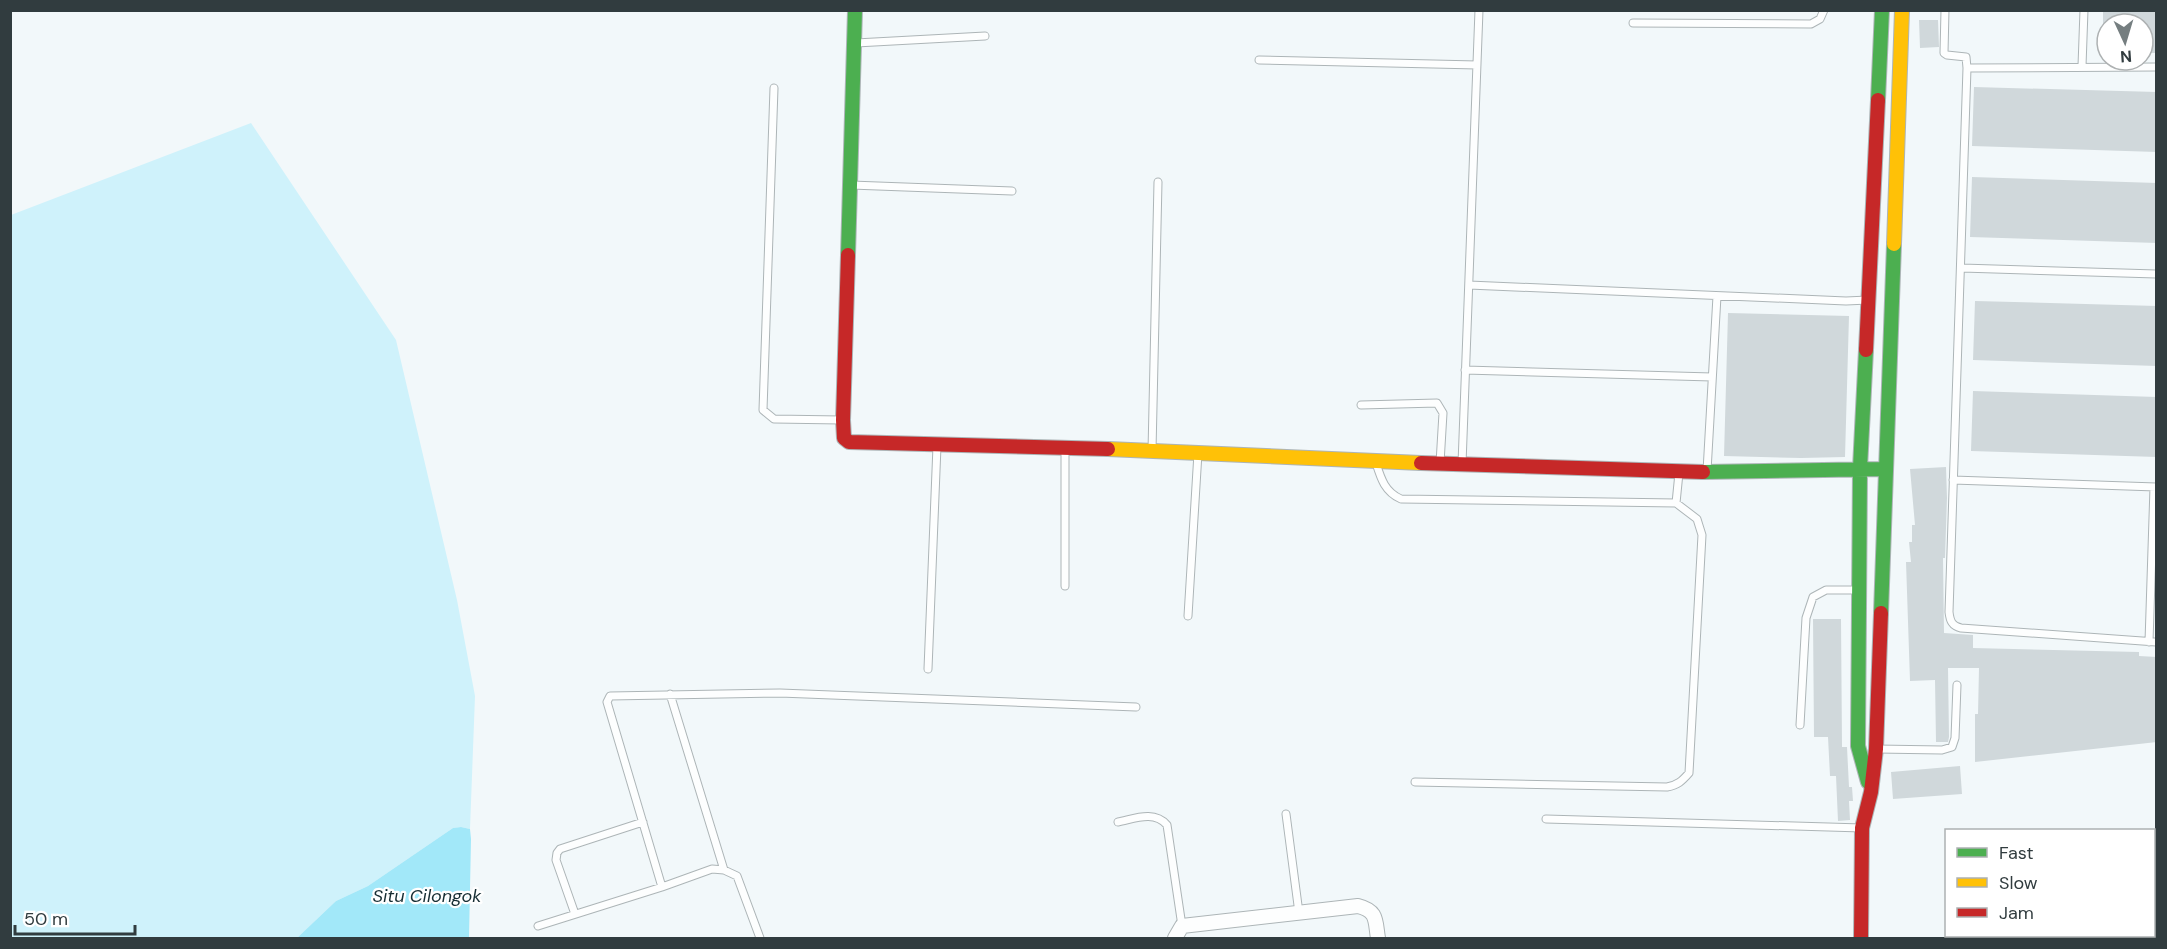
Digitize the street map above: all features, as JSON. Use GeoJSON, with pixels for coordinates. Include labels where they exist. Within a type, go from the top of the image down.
{"type":"FeatureCollection","features":[{"type":"Feature","properties":{"kind":"street"},"geometry":{"type":"LineString","coordinates":[[855,10],[843,420],[844,438],[849,442],[1065,447],[1375,461],[1707,472],[1884,469]]}},
{"type":"Feature","properties":{"kind":"street"},"geometry":{"type":"LineString","coordinates":[[1871,792],[1858,746],[1860,468],[1882,10]]}},
{"type":"Feature","properties":{"kind":"street"},"geometry":{"type":"LineString","coordinates":[[1861,939],[1862,828],[1871,792],[1875,749],[1902,10]]}},
{"type":"Feature","properties":{"kind":"street"},"geometry":{"type":"LineString","coordinates":[[1874,169],[1896,171]]}},
{"type":"Feature","properties":{"kind":"street"},"geometry":{"type":"LineString","coordinates":[[1178,932],[1358,906],[1369,909],[1376,922],[1378,939]]}},
{"type":"Feature","properties":{"kind":"lane"},"geometry":{"type":"LineString","coordinates":[[1462,464],[1479,10]]}},
{"type":"Feature","properties":{"kind":"lane"},"geometry":{"type":"LineString","coordinates":[[1633,23],[1811,24],[1820,19],[1824,10]]}},
{"type":"Feature","properties":{"kind":"lane"},"geometry":{"type":"LineString","coordinates":[[1945,10],[1944,53],[1966,57],[1968,60],[1953,480],[1950,620],[1954,626],[2153,642],[2155,487],[1953,480]]}},
{"type":"Feature","properties":{"kind":"lane"},"geometry":{"type":"LineString","coordinates":[[2082,66],[2084,10]]}},
{"type":"Feature","properties":{"kind":"lane"},"geometry":{"type":"LineString","coordinates":[[854,43],[986,36]]}},
{"type":"Feature","properties":{"kind":"lane"},"geometry":{"type":"LineString","coordinates":[[1259,60],[1477,65]]}},
{"type":"Feature","properties":{"kind":"lane"},"geometry":{"type":"LineString","coordinates":[[1967,68],[2157,66]]}},
{"type":"Feature","properties":{"kind":"lane"},"geometry":{"type":"LineString","coordinates":[[774,88],[763,410],[774,419],[843,420]]}},
{"type":"Feature","properties":{"kind":"lane"},"geometry":{"type":"LineString","coordinates":[[1152,451],[1158,183]]}},
{"type":"Feature","properties":{"kind":"lane"},"geometry":{"type":"LineString","coordinates":[[851,185],[1012,191]]}},
{"type":"Feature","properties":{"kind":"lane"},"geometry":{"type":"LineString","coordinates":[[1962,268],[2157,274]]}},
{"type":"Feature","properties":{"kind":"lane"},"geometry":{"type":"LineString","coordinates":[[1469,285],[1717,297],[1868,300]]}},
{"type":"Feature","properties":{"kind":"lane"},"geometry":{"type":"LineString","coordinates":[[1707,472],[1717,297]]}},
{"type":"Feature","properties":{"kind":"lane"},"geometry":{"type":"LineString","coordinates":[[1466,370],[1712,377]]}},
{"type":"Feature","properties":{"kind":"lane"},"geometry":{"type":"LineString","coordinates":[[1361,405],[1437,403],[1443,413],[1440,463]]}},
{"type":"Feature","properties":{"kind":"lane"},"geometry":{"type":"LineString","coordinates":[[928,669],[937,443]]}},
{"type":"Feature","properties":{"kind":"lane"},"geometry":{"type":"LineString","coordinates":[[1065,447],[1065,586]]}},
{"type":"Feature","properties":{"kind":"lane"},"geometry":{"type":"LineString","coordinates":[[1188,616],[1198,453]]}},
{"type":"Feature","properties":{"kind":"lane"},"geometry":{"type":"LineString","coordinates":[[1375,461],[1391,495],[1401,499],[1676,503],[1697,519],[1701,536],[1689,773],[1682,781],[1676,786],[1667,787],[1414,782]]}},
{"type":"Feature","properties":{"kind":"lane"},"geometry":{"type":"LineString","coordinates":[[1676,503],[1679,471]]}},
{"type":"Feature","properties":{"kind":"lane"},"geometry":{"type":"LineString","coordinates":[[1800,725],[1806,618],[1813,597],[1826,590],[1860,590]]}},
{"type":"Feature","properties":{"kind":"lane"},"geometry":{"type":"LineString","coordinates":[[1858,746],[1875,749],[1941,750],[1952,747],[1955,738],[1957,685]]}},
{"type":"Feature","properties":{"kind":"lane"},"geometry":{"type":"LineString","coordinates":[[662,887],[607,702],[607,698],[615,694],[780,693],[1136,707]]}},
{"type":"Feature","properties":{"kind":"lane"},"geometry":{"type":"LineString","coordinates":[[670,694],[724,870]]}},
{"type":"Feature","properties":{"kind":"lane"},"geometry":{"type":"LineString","coordinates":[[1286,814],[1299,913]]}},
{"type":"Feature","properties":{"kind":"lane"},"geometry":{"type":"LineString","coordinates":[[1118,822],[1151,816],[1158,817],[1167,825],[1178,932]]}},
{"type":"Feature","properties":{"kind":"lane"},"geometry":{"type":"LineString","coordinates":[[1546,819],[1862,828]]}},
{"type":"Feature","properties":{"kind":"lane"},"geometry":{"type":"LineString","coordinates":[[575,914],[556,860],[556,853],[560,849],[643,822]]}},
{"type":"Feature","properties":{"kind":"lane"},"geometry":{"type":"LineString","coordinates":[[538,926],[662,887],[712,868],[737,876],[760,939]]}},
{"type":"Feature","properties":{"kind":"shaded area"},"geometry":{"type":"Polygon","coordinates":[[[251,123],[396,340],[457,600],[475,696],[470,829],[453,828],[368,886],[336,901],[297,938],[11,938],[11,215],[251,123]]]}},
{"type":"Feature","properties":{"kind":"water","name":"Situ Cilongok"},"geometry":{"type":"Polygon","coordinates":[[[453,828],[470,829],[471,839],[469,938],[297,938],[336,901],[368,886],[453,828]]]}},
{"type":"Feature","properties":{"kind":"building"},"geometry":{"type":"Polygon","coordinates":[[[2103,10],[2157,10],[2157,53],[2155,53],[2155,12],[2103,12],[2103,10]]]}},
{"type":"Feature","properties":{"kind":"building"},"geometry":{"type":"Polygon","coordinates":[[[1919,20],[1938,20],[1939,47],[1920,48],[1919,20]]]}},
{"type":"Feature","properties":{"kind":"building"},"geometry":{"type":"Polygon","coordinates":[[[1974,87],[2157,92],[2157,152],[1972,146],[1974,87]]]}},
{"type":"Feature","properties":{"kind":"building"},"geometry":{"type":"Polygon","coordinates":[[[1972,177],[2157,183],[2157,243],[1970,237],[1972,177]]]}},
{"type":"Feature","properties":{"kind":"building"},"geometry":{"type":"Polygon","coordinates":[[[1975,301],[2157,306],[2157,366],[1973,360],[1975,301]]]}},
{"type":"Feature","properties":{"kind":"building"},"geometry":{"type":"Polygon","coordinates":[[[1728,313],[1849,316],[1845,457],[1724,456],[1728,313]]]}},
{"type":"Feature","properties":{"kind":"building"},"geometry":{"type":"Polygon","coordinates":[[[1973,391],[2157,397],[2157,457],[1971,451],[1973,391]]]}},
{"type":"Feature","properties":{"kind":"building"},"geometry":{"type":"Polygon","coordinates":[[[1946,467],[1947,498],[1945,558],[1943,558],[1944,633],[1973,635],[1973,648],[2139,652],[2139,656],[2157,657],[2157,742],[1975,762],[1975,714],[1978,714],[1979,668],[1948,668],[1949,737],[1948,742],[1936,742],[1935,680],[1910,681],[1906,562],[1911,562],[1909,542],[1912,542],[1912,525],[1915,525],[1910,469],[1946,467]]]}},
{"type":"Feature","properties":{"kind":"building"},"geometry":{"type":"Polygon","coordinates":[[[1813,619],[1841,619],[1842,747],[1847,747],[1849,787],[1852,787],[1853,801],[1849,801],[1850,820],[1838,821],[1836,776],[1830,776],[1828,737],[1814,737],[1813,619]]]}},
{"type":"Feature","properties":{"kind":"building"},"geometry":{"type":"Polygon","coordinates":[[[1960,766],[1962,794],[1893,799],[1891,772],[1960,766]]]}},
{"type":"Feature","properties":{"kind":"traffic: fast"},"geometry":{"type":"LineString","coordinates":[[848,255],[855,10]]}},
{"type":"Feature","properties":{"kind":"traffic: fast"},"geometry":{"type":"LineString","coordinates":[[1878,100],[1882,10]]}},
{"type":"Feature","properties":{"kind":"traffic: fast"},"geometry":{"type":"LineString","coordinates":[[1881,613],[1894,244]]}},
{"type":"Feature","properties":{"kind":"traffic: fast"},"geometry":{"type":"LineString","coordinates":[[1866,350],[1860,468],[1858,746],[1868,782]]}},
{"type":"Feature","properties":{"kind":"traffic: fast"},"geometry":{"type":"LineString","coordinates":[[1703,472],[1884,469]]}},
{"type":"Feature","properties":{"kind":"traffic: slow"},"geometry":{"type":"LineString","coordinates":[[1894,244],[1902,10]]}},
{"type":"Feature","properties":{"kind":"traffic: slow"},"geometry":{"type":"LineString","coordinates":[[1108,449],[1421,463]]}},
{"type":"Feature","properties":{"kind":"traffic: jam"},"geometry":{"type":"LineString","coordinates":[[1866,350],[1878,100]]}},
{"type":"Feature","properties":{"kind":"traffic: jam"},"geometry":{"type":"LineString","coordinates":[[848,255],[843,420],[844,438],[849,442],[1108,449]]}},
{"type":"Feature","properties":{"kind":"traffic: jam"},"geometry":{"type":"LineString","coordinates":[[1421,463],[1703,472]]}},
{"type":"Feature","properties":{"kind":"traffic: jam"},"geometry":{"type":"LineString","coordinates":[[1861,938],[1862,828],[1871,792],[1876,749],[1881,613]]}}]}
